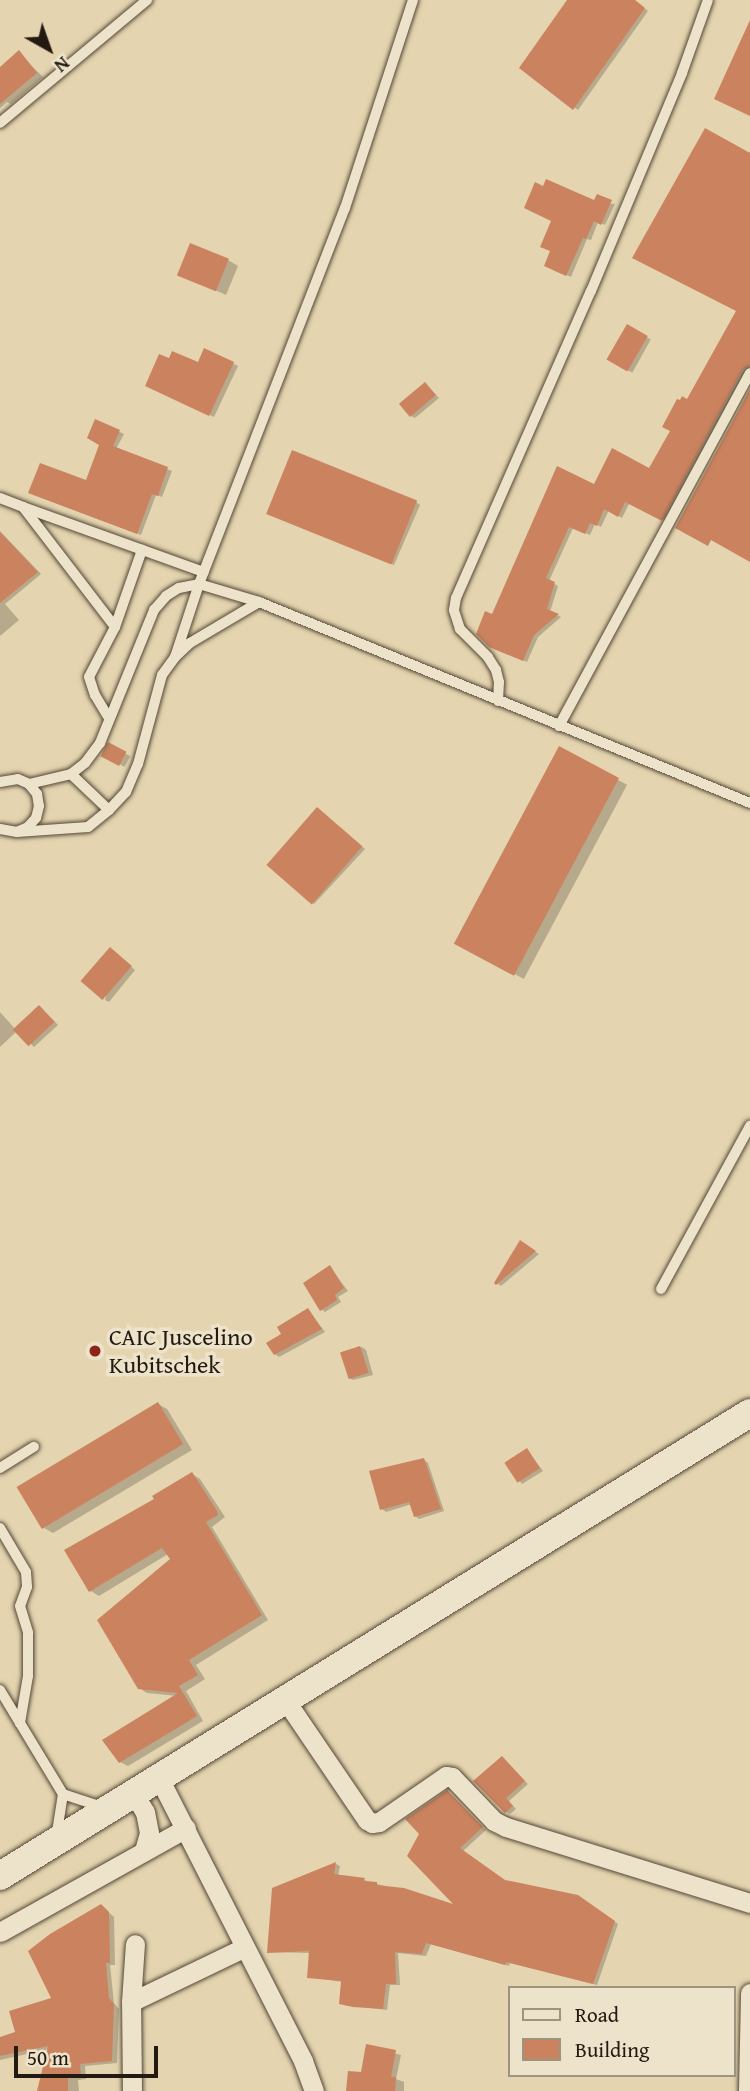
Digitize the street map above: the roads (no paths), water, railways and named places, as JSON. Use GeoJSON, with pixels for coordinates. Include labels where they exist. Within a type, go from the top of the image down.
{"type":"FeatureCollection","features":[{"type":"Feature","properties":{"kind":"street"},"geometry":{"type":"LineString","coordinates":[[0,1875],[750,1413]]}},
{"type":"Feature","properties":{"kind":"street"},"geometry":{"type":"LineString","coordinates":[[286,1701],[367,1820],[372,1823],[379,1822],[446,1776],[453,1777],[494,1821],[506,1827],[750,1903]]}},
{"type":"Feature","properties":{"kind":"street"},"geometry":{"type":"LineString","coordinates":[[159,1777],[243,1948],[303,2061],[314,2091]]}},
{"type":"Feature","properties":{"kind":"street"},"geometry":{"type":"LineString","coordinates":[[134,1794],[145,1812],[149,1833],[144,1850]]}},
{"type":"Feature","properties":{"kind":"street"},"geometry":{"type":"LineString","coordinates":[[0,1932],[186,1828]]}},
{"type":"Feature","properties":{"kind":"street"},"geometry":{"type":"LineString","coordinates":[[132,2091],[131,2002],[135,1944]]}},
{"type":"Feature","properties":{"kind":"street"},"geometry":{"type":"LineString","coordinates":[[131,2002],[243,1948]]}},
{"type":"Feature","properties":{"kind":"street"},"geometry":{"type":"LineString","coordinates":[[748,2091],[750,1993]]}},
{"type":"Feature","properties":{"kind":"lane"},"geometry":{"type":"LineString","coordinates":[[0,123],[147,0]]}},
{"type":"Feature","properties":{"kind":"lane"},"geometry":{"type":"LineString","coordinates":[[175,657],[199,584],[345,208],[413,0]]}},
{"type":"Feature","properties":{"kind":"lane"},"geometry":{"type":"LineString","coordinates":[[498,701],[499,681],[496,670],[488,657],[460,629],[454,610],[456,598],[597,278],[682,73],[708,0]]}},
{"type":"Feature","properties":{"kind":"lane"},"geometry":{"type":"LineString","coordinates":[[559,726],[750,373]]}},
{"type":"Feature","properties":{"kind":"lane"},"geometry":{"type":"LineString","coordinates":[[0,498],[204,572]]}},
{"type":"Feature","properties":{"kind":"lane"},"geometry":{"type":"LineString","coordinates":[[23,507],[116,627]]}},
{"type":"Feature","properties":{"kind":"lane"},"geometry":{"type":"LineString","coordinates":[[108,717],[94,695],[89,677],[94,662],[116,627],[142,550]]}},
{"type":"Feature","properties":{"kind":"lane"},"geometry":{"type":"LineString","coordinates":[[29,784],[72,774],[85,763],[100,743],[108,717],[154,610],[166,596],[179,589],[199,584],[259,602],[750,803]]}},
{"type":"Feature","properties":{"kind":"lane"},"geometry":{"type":"LineString","coordinates":[[0,829],[17,832],[89,827],[109,810],[127,792],[138,764],[162,675],[190,643],[259,602]]}},
{"type":"Feature","properties":{"kind":"lane"},"geometry":{"type":"LineString","coordinates":[[72,774],[109,810]]}},
{"type":"Feature","properties":{"kind":"lane"},"geometry":{"type":"LineString","coordinates":[[0,782],[18,779],[29,784],[37,794],[39,806],[36,818],[28,827],[17,832]]}},
{"type":"Feature","properties":{"kind":"lane"},"geometry":{"type":"LineString","coordinates":[[661,1289],[750,1126]]}},
{"type":"Feature","properties":{"kind":"lane"},"geometry":{"type":"LineString","coordinates":[[0,1468],[34,1447]]}},
{"type":"Feature","properties":{"kind":"lane"},"geometry":{"type":"LineString","coordinates":[[0,1528],[26,1572],[27,1587],[20,1606],[28,1633],[28,1676],[20,1723]]}},
{"type":"Feature","properties":{"kind":"lane"},"geometry":{"type":"LineString","coordinates":[[0,1690],[63,1794],[62,1813],[52,1844]]}},
{"type":"Feature","properties":{"kind":"lane"},"geometry":{"type":"LineString","coordinates":[[63,1794],[110,1809]]}},
{"type":"Feature","properties":{"kind":"place","name":"CAIC Juscelino Kubitschek"},"geometry":{"type":"Point","coordinates":[95,1351]}}]}
